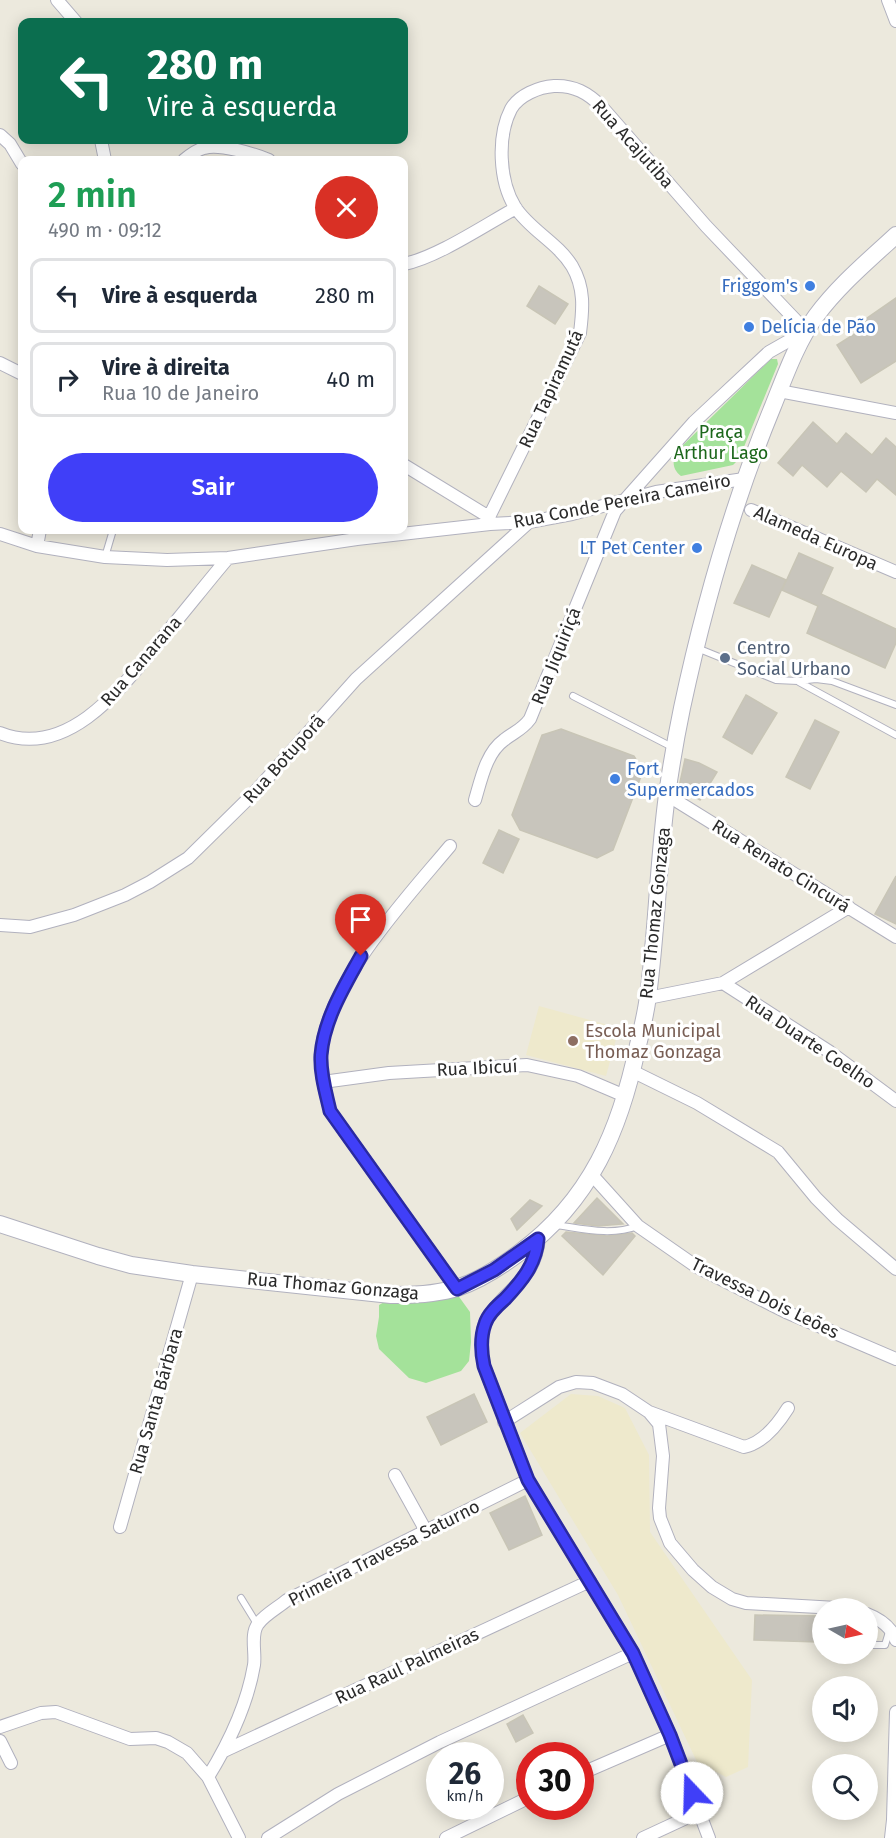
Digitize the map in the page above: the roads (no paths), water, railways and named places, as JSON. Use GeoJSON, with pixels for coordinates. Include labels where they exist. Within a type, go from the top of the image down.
{"type":"FeatureCollection","features":[{"type":"Feature","properties":{"kind":"main road","name":"Rua Thomaz Gonzaga"},"geometry":{"type":"LineString","coordinates":[[0,1224],[131,1265],[192,1274],[391,1295],[434,1294],[457,1289],[494,1270],[538,1239],[554,1224],[577,1198],[592,1175],[605,1150],[626,1096],[648,998],[667,795],[675,749],[697,647],[744,506],[744,478],[806,331],[845,281],[896,235]]}},
{"type":"Feature","properties":{"kind":"street"},"geometry":{"type":"LineString","coordinates":[[57,0],[73,18]]}},
{"type":"Feature","properties":{"kind":"street"},"geometry":{"type":"LineString","coordinates":[[888,0],[896,21]]}},
{"type":"Feature","properties":{"kind":"street","name":"Rua Acajutiba"},"geometry":{"type":"LineString","coordinates":[[516,208],[507,190],[503,172],[506,124],[512,107],[525,95],[545,87],[563,85],[577,89],[590,95],[602,107],[706,226],[806,331]]}},
{"type":"Feature","properties":{"kind":"street"},"geometry":{"type":"LineString","coordinates":[[0,135],[10,144],[18,157]]}},
{"type":"Feature","properties":{"kind":"street"},"geometry":{"type":"LineString","coordinates":[[189,156],[206,147],[218,147],[244,156]]}},
{"type":"Feature","properties":{"kind":"street"},"geometry":{"type":"LineString","coordinates":[[408,263],[434,253],[516,208]]}},
{"type":"Feature","properties":{"kind":"street","name":"Rua Tapiramutá"},"geometry":{"type":"LineString","coordinates":[[490,520],[580,333],[584,308],[582,286],[572,266],[557,247],[516,208]]}},
{"type":"Feature","properties":{"kind":"street"},"geometry":{"type":"LineString","coordinates":[[624,499],[694,422],[769,351],[806,331]]}},
{"type":"Feature","properties":{"kind":"street"},"geometry":{"type":"LineString","coordinates":[[0,363],[18,372]]}},
{"type":"Feature","properties":{"kind":"street"},"geometry":{"type":"LineString","coordinates":[[779,391],[896,413]]}},
{"type":"Feature","properties":{"kind":"street"},"geometry":{"type":"LineString","coordinates":[[408,468],[490,520]]}},
{"type":"Feature","properties":{"kind":"street","name":"Rua Conde Pereira Cameiro"},"geometry":{"type":"LineString","coordinates":[[408,532],[490,520],[529,522],[572,514],[624,499],[744,478]]}},
{"type":"Feature","properties":{"kind":"street","name":"Rua Jiquiriçá"},"geometry":{"type":"LineString","coordinates":[[475,800],[489,759],[496,747],[523,729],[530,719],[609,524],[624,499]]}},
{"type":"Feature","properties":{"kind":"street","name":"Alameda Europa"},"geometry":{"type":"LineString","coordinates":[[744,506],[896,572]]}},
{"type":"Feature","properties":{"kind":"street","name":"Rua Botuporã"},"geometry":{"type":"LineString","coordinates":[[0,925],[30,927],[74,915],[125,895],[188,858],[254,793],[356,679],[529,522]]}},
{"type":"Feature","properties":{"kind":"street","name":"Rua Conde Pereira Cameiro"},"geometry":{"type":"LineString","coordinates":[[0,534],[37,546],[105,557],[167,560],[228,558],[392,534]]}},
{"type":"Feature","properties":{"kind":"street"},"geometry":{"type":"LineString","coordinates":[[37,546],[39,534]]}},
{"type":"Feature","properties":{"kind":"street","name":"Rua Canarana"},"geometry":{"type":"LineString","coordinates":[[0,733],[18,738],[50,735],[83,721],[98,710],[124,684],[228,558]]}},
{"type":"Feature","properties":{"kind":"street","name":"Rua Renato Cincurá"},"geometry":{"type":"LineString","coordinates":[[667,795],[896,937]]}},
{"type":"Feature","properties":{"kind":"street"},"geometry":{"type":"LineString","coordinates":[[450,846],[377,933],[361,956],[339,997],[327,1026],[321,1056],[323,1082],[330,1111],[457,1289]]}},
{"type":"Feature","properties":{"kind":"street"},"geometry":{"type":"LineString","coordinates":[[648,998],[723,984],[849,907]]}},
{"type":"Feature","properties":{"kind":"street","name":"Rua Duarte Coelho"},"geometry":{"type":"LineString","coordinates":[[723,984],[830,1052],[896,1101]]}},
{"type":"Feature","properties":{"kind":"street","name":"Rua Ibicuí"},"geometry":{"type":"LineString","coordinates":[[323,1082],[389,1073],[527,1065],[578,1076],[626,1096]]}},
{"type":"Feature","properties":{"kind":"street"},"geometry":{"type":"LineString","coordinates":[[632,1071],[697,1103],[778,1152],[816,1198],[837,1219],[896,1269]]}},
{"type":"Feature","properties":{"kind":"street","name":"Travessa Dois Leões"},"geometry":{"type":"LineString","coordinates":[[592,1175],[638,1226],[697,1267],[786,1312],[896,1359]]}},
{"type":"Feature","properties":{"kind":"street"},"geometry":{"type":"LineString","coordinates":[[538,1239],[537,1252],[525,1276],[495,1309],[484,1326],[481,1352],[484,1366],[528,1480],[633,1653],[670,1735],[709,1838]]}},
{"type":"Feature","properties":{"kind":"street","name":"Rua Santa Bárbara"},"geometry":{"type":"LineString","coordinates":[[120,1527],[192,1274]]}},
{"type":"Feature","properties":{"kind":"street"},"geometry":{"type":"LineString","coordinates":[[504,1422],[559,1387],[576,1382],[593,1383],[622,1394],[649,1412],[744,1447],[758,1441],[776,1426],[788,1408]]}},
{"type":"Feature","properties":{"kind":"street"},"geometry":{"type":"LineString","coordinates":[[649,1412],[659,1424],[663,1456],[660,1518],[669,1543],[712,1587],[732,1599],[746,1603],[812,1607]]}},
{"type":"Feature","properties":{"kind":"street"},"geometry":{"type":"LineString","coordinates":[[395,1475],[426,1531]]}},
{"type":"Feature","properties":{"kind":"street","name":"Primeira Travessa Saturno"},"geometry":{"type":"LineString","coordinates":[[257,1624],[287,1600],[528,1480]]}},
{"type":"Feature","properties":{"kind":"street","name":"Rua Raul Palmeiras"},"geometry":{"type":"LineString","coordinates":[[224,1751],[590,1581]]}},
{"type":"Feature","properties":{"kind":"street"},"geometry":{"type":"LineString","coordinates":[[878,1619],[889,1628],[896,1640]]}},
{"type":"Feature","properties":{"kind":"street"},"geometry":{"type":"LineString","coordinates":[[208,1778],[224,1751],[241,1712],[254,1664],[257,1624]]}},
{"type":"Feature","properties":{"kind":"street"},"geometry":{"type":"LineString","coordinates":[[267,1838],[338,1794],[440,1742],[633,1653]]}},
{"type":"Feature","properties":{"kind":"street"},"geometry":{"type":"LineString","coordinates":[[0,1727],[41,1713],[56,1712],[130,1739],[156,1738],[168,1742],[187,1753],[208,1778],[239,1838]]}},
{"type":"Feature","properties":{"kind":"street"},"geometry":{"type":"LineString","coordinates":[[891,1838],[896,1712]]}},
{"type":"Feature","properties":{"kind":"street"},"geometry":{"type":"LineString","coordinates":[[594,1768],[670,1735]]}},
{"type":"Feature","properties":{"kind":"street"},"geometry":{"type":"LineString","coordinates":[[0,1741],[11,1762]]}},
{"type":"Feature","properties":{"kind":"street"},"geometry":{"type":"LineString","coordinates":[[446,1838],[516,1804]]}},
{"type":"Feature","properties":{"kind":"street"},"geometry":{"type":"LineString","coordinates":[[643,1838],[699,1812]]}},
{"type":"Feature","properties":{"kind":"lane"},"geometry":{"type":"LineString","coordinates":[[105,557],[111,534]]}},
{"type":"Feature","properties":{"kind":"lane"},"geometry":{"type":"LineString","coordinates":[[697,647],[776,680],[832,681],[896,705]]}},
{"type":"Feature","properties":{"kind":"lane"},"geometry":{"type":"LineString","coordinates":[[798,681],[896,735]]}},
{"type":"Feature","properties":{"kind":"lane"},"geometry":{"type":"LineString","coordinates":[[573,696],[675,749]]}},
{"type":"Feature","properties":{"kind":"lane"},"geometry":{"type":"LineString","coordinates":[[554,1224],[612,1232],[622,1232],[638,1226]]}},
{"type":"Feature","properties":{"kind":"lane"},"geometry":{"type":"LineString","coordinates":[[241,1598],[257,1624]]}},
{"type":"Feature","properties":{"kind":"lane"},"geometry":{"type":"LineString","coordinates":[[878,1645],[885,1645],[889,1628]]}},
{"type":"Feature","properties":{"kind":"place","name":"Friggom's"},"geometry":{"type":"Point","coordinates":[810,286]}},
{"type":"Feature","properties":{"kind":"place","name":"Delícia de Pão"},"geometry":{"type":"Point","coordinates":[749,327]}},
{"type":"Feature","properties":{"kind":"place","name":"LT Pet Center"},"geometry":{"type":"Point","coordinates":[697,548]}},
{"type":"Feature","properties":{"kind":"place","name":"Centro Social Urbano"},"geometry":{"type":"Point","coordinates":[725,658]}},
{"type":"Feature","properties":{"kind":"place","name":"Fort Supermercados"},"geometry":{"type":"Point","coordinates":[615,779]}},
{"type":"Feature","properties":{"kind":"place","name":"Escola Municipal Thomaz Gonzaga"},"geometry":{"type":"Point","coordinates":[573,1041]}},
{"type":"Feature","properties":{"kind":"park label","name":"Praça Arthur Lago"},"geometry":{"type":"Point","coordinates":[721,442]}}]}
